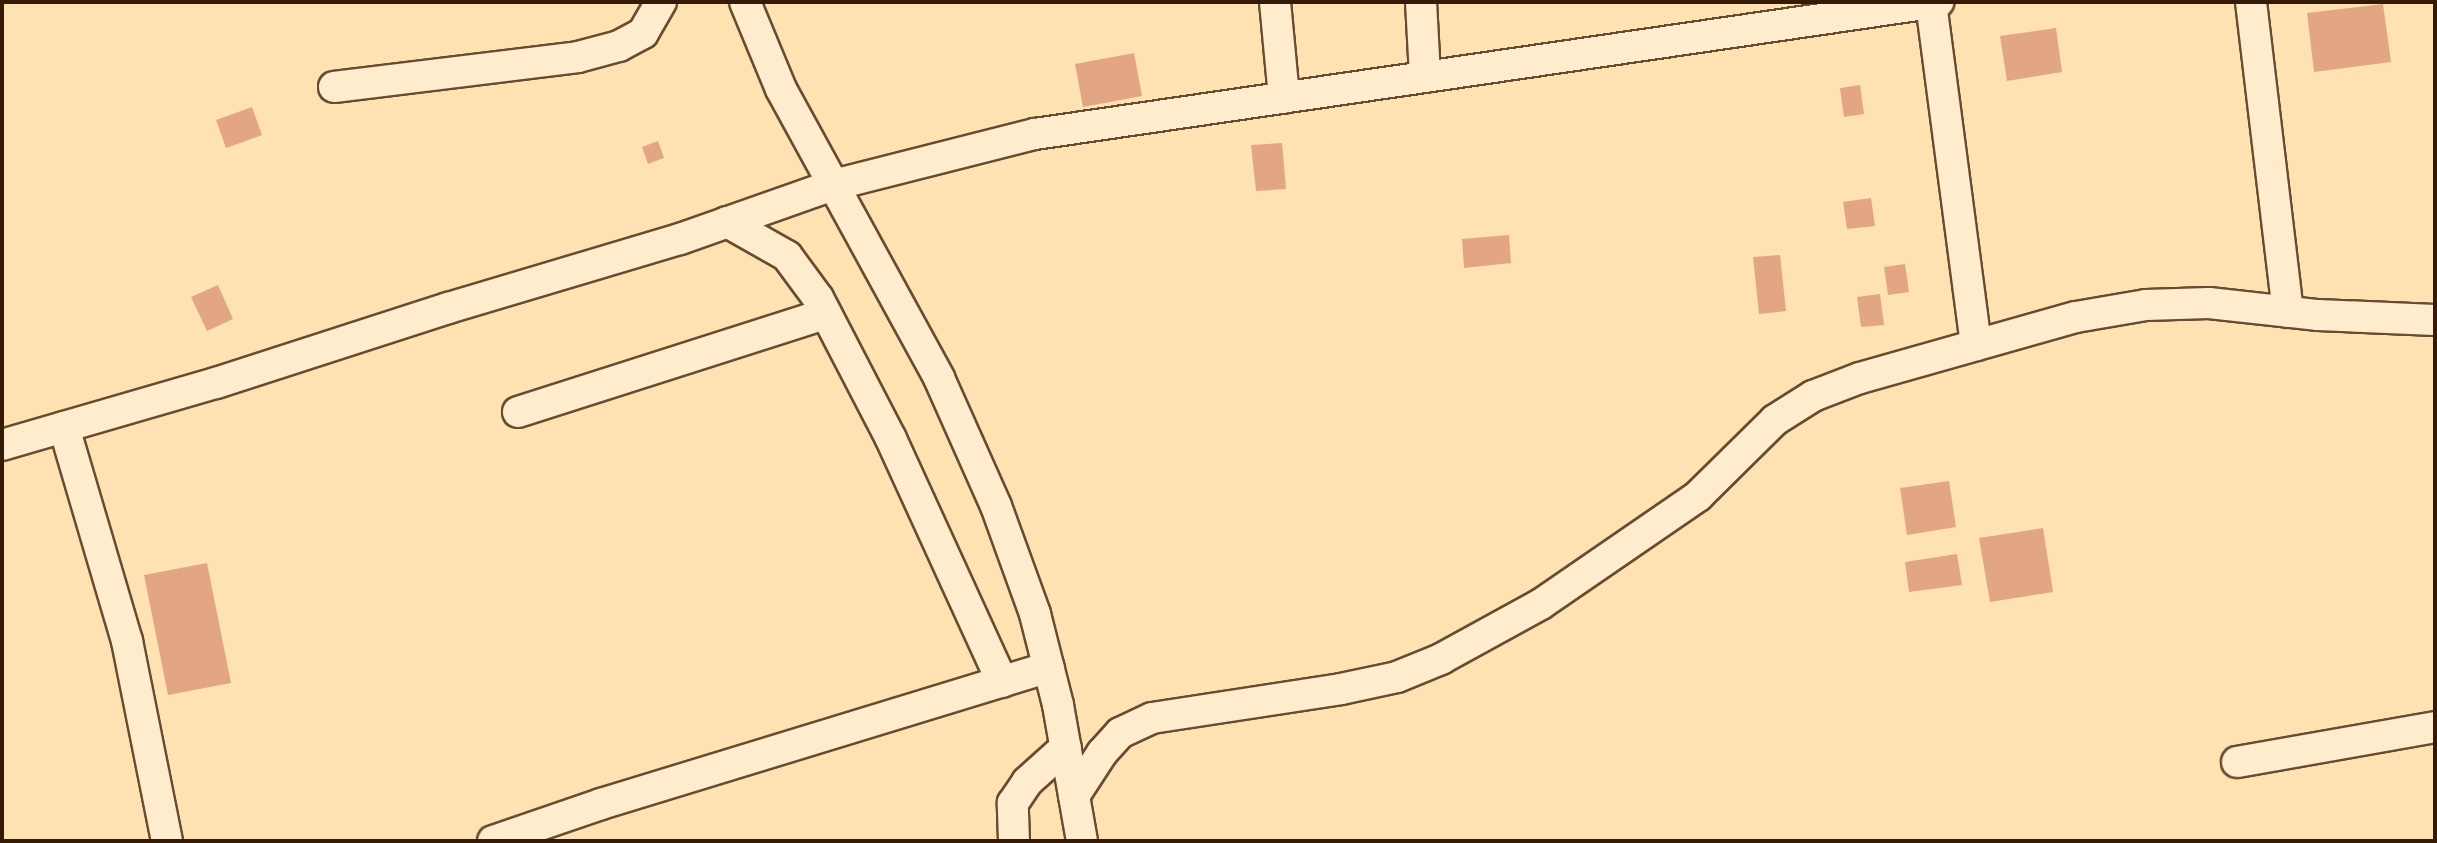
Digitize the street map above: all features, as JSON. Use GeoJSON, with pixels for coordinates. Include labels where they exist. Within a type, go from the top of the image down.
{"type":"FeatureCollection","features":[{"type":"Feature","properties":{"kind":"street"},"geometry":{"type":"LineString","coordinates":[[334,87],[578,57],[619,46],[643,33],[661,2]]}},
{"type":"Feature","properties":{"kind":"street"},"geometry":{"type":"LineString","coordinates":[[745,2],[781,89],[939,378],[996,506],[1035,614],[1049,667],[1082,841]]}},
{"type":"Feature","properties":{"kind":"street"},"geometry":{"type":"LineString","coordinates":[[1275,2],[1284,98]]}},
{"type":"Feature","properties":{"kind":"street"},"geometry":{"type":"LineString","coordinates":[[1421,2],[1425,77]]}},
{"type":"Feature","properties":{"kind":"street"},"geometry":{"type":"LineString","coordinates":[[2,445],[216,383],[727,222],[833,185],[1035,134],[1425,77],[1761,15],[1938,2]]}},
{"type":"Feature","properties":{"kind":"street"},"geometry":{"type":"LineString","coordinates":[[2251,2],[2288,312]]}},
{"type":"Feature","properties":{"kind":"street"},"geometry":{"type":"LineString","coordinates":[[1931,3],[1976,345]]}},
{"type":"Feature","properties":{"kind":"street"},"geometry":{"type":"LineString","coordinates":[[727,222],[787,256],[826,314],[891,439],[1002,682]]}},
{"type":"Feature","properties":{"kind":"street"},"geometry":{"type":"LineString","coordinates":[[1074,796],[1102,753],[1120,733],[1152,718],[1355,686],[1397,677],[1441,659],[1541,604],[1698,496],[1775,420],[1813,396],[1860,378],[2076,317],[2146,305],[2209,303],[2288,312],[2435,320]]}},
{"type":"Feature","properties":{"kind":"street"},"geometry":{"type":"LineString","coordinates":[[518,412],[826,314]]}},
{"type":"Feature","properties":{"kind":"street"},"geometry":{"type":"LineString","coordinates":[[64,427],[127,641],[167,841]]}},
{"type":"Feature","properties":{"kind":"street"},"geometry":{"type":"LineString","coordinates":[[493,841],[601,804],[1049,667]]}},
{"type":"Feature","properties":{"kind":"street"},"geometry":{"type":"LineString","coordinates":[[2237,762],[2435,727]]}},
{"type":"Feature","properties":{"kind":"street"},"geometry":{"type":"LineString","coordinates":[[1014,841],[1013,803],[1027,782],[1066,747]]}},
{"type":"Feature","properties":{"kind":"building"},"geometry":{"type":"Polygon","coordinates":[[[2383,4],[2391,62],[2314,72],[2307,13],[2383,4]]]}},
{"type":"Feature","properties":{"kind":"building"},"geometry":{"type":"Polygon","coordinates":[[[2056,28],[2062,72],[2007,81],[2000,36],[2056,28]]]}},
{"type":"Feature","properties":{"kind":"building"},"geometry":{"type":"Polygon","coordinates":[[[1134,53],[1142,96],[1083,107],[1075,64],[1134,53]]]}},
{"type":"Feature","properties":{"kind":"building"},"geometry":{"type":"Polygon","coordinates":[[[1860,85],[1864,114],[1844,117],[1840,88],[1860,85]]]}},
{"type":"Feature","properties":{"kind":"building"},"geometry":{"type":"Polygon","coordinates":[[[252,107],[262,135],[226,148],[216,120],[252,107]]]}},
{"type":"Feature","properties":{"kind":"building"},"geometry":{"type":"Polygon","coordinates":[[[658,141],[664,158],[648,164],[642,147],[658,141]]]}},
{"type":"Feature","properties":{"kind":"building"},"geometry":{"type":"Polygon","coordinates":[[[1282,143],[1286,189],[1256,191],[1251,145],[1282,143]]]}},
{"type":"Feature","properties":{"kind":"building"},"geometry":{"type":"Polygon","coordinates":[[[1871,198],[1875,226],[1847,229],[1843,202],[1871,198]]]}},
{"type":"Feature","properties":{"kind":"building"},"geometry":{"type":"Polygon","coordinates":[[[1509,235],[1511,263],[1464,268],[1462,239],[1509,235]]]}},
{"type":"Feature","properties":{"kind":"building"},"geometry":{"type":"Polygon","coordinates":[[[1780,255],[1786,311],[1759,314],[1753,257],[1780,255]]]}},
{"type":"Feature","properties":{"kind":"building"},"geometry":{"type":"Polygon","coordinates":[[[1905,264],[1909,292],[1888,295],[1884,267],[1905,264]]]}},
{"type":"Feature","properties":{"kind":"building"},"geometry":{"type":"Polygon","coordinates":[[[218,285],[233,319],[207,331],[191,297],[218,285]]]}},
{"type":"Feature","properties":{"kind":"building"},"geometry":{"type":"Polygon","coordinates":[[[1880,294],[1884,325],[1861,327],[1857,297],[1880,294]]]}},
{"type":"Feature","properties":{"kind":"building"},"geometry":{"type":"Polygon","coordinates":[[[1949,481],[1956,527],[1907,535],[1900,488],[1949,481]]]}},
{"type":"Feature","properties":{"kind":"building"},"geometry":{"type":"Polygon","coordinates":[[[2043,528],[2053,592],[1990,602],[1979,538],[2043,528]]]}},
{"type":"Feature","properties":{"kind":"building"},"geometry":{"type":"Polygon","coordinates":[[[1957,554],[1962,585],[1909,592],[1905,562],[1957,554]]]}},
{"type":"Feature","properties":{"kind":"building"},"geometry":{"type":"Polygon","coordinates":[[[207,563],[231,683],[168,695],[144,575],[207,563]]]}}]}
